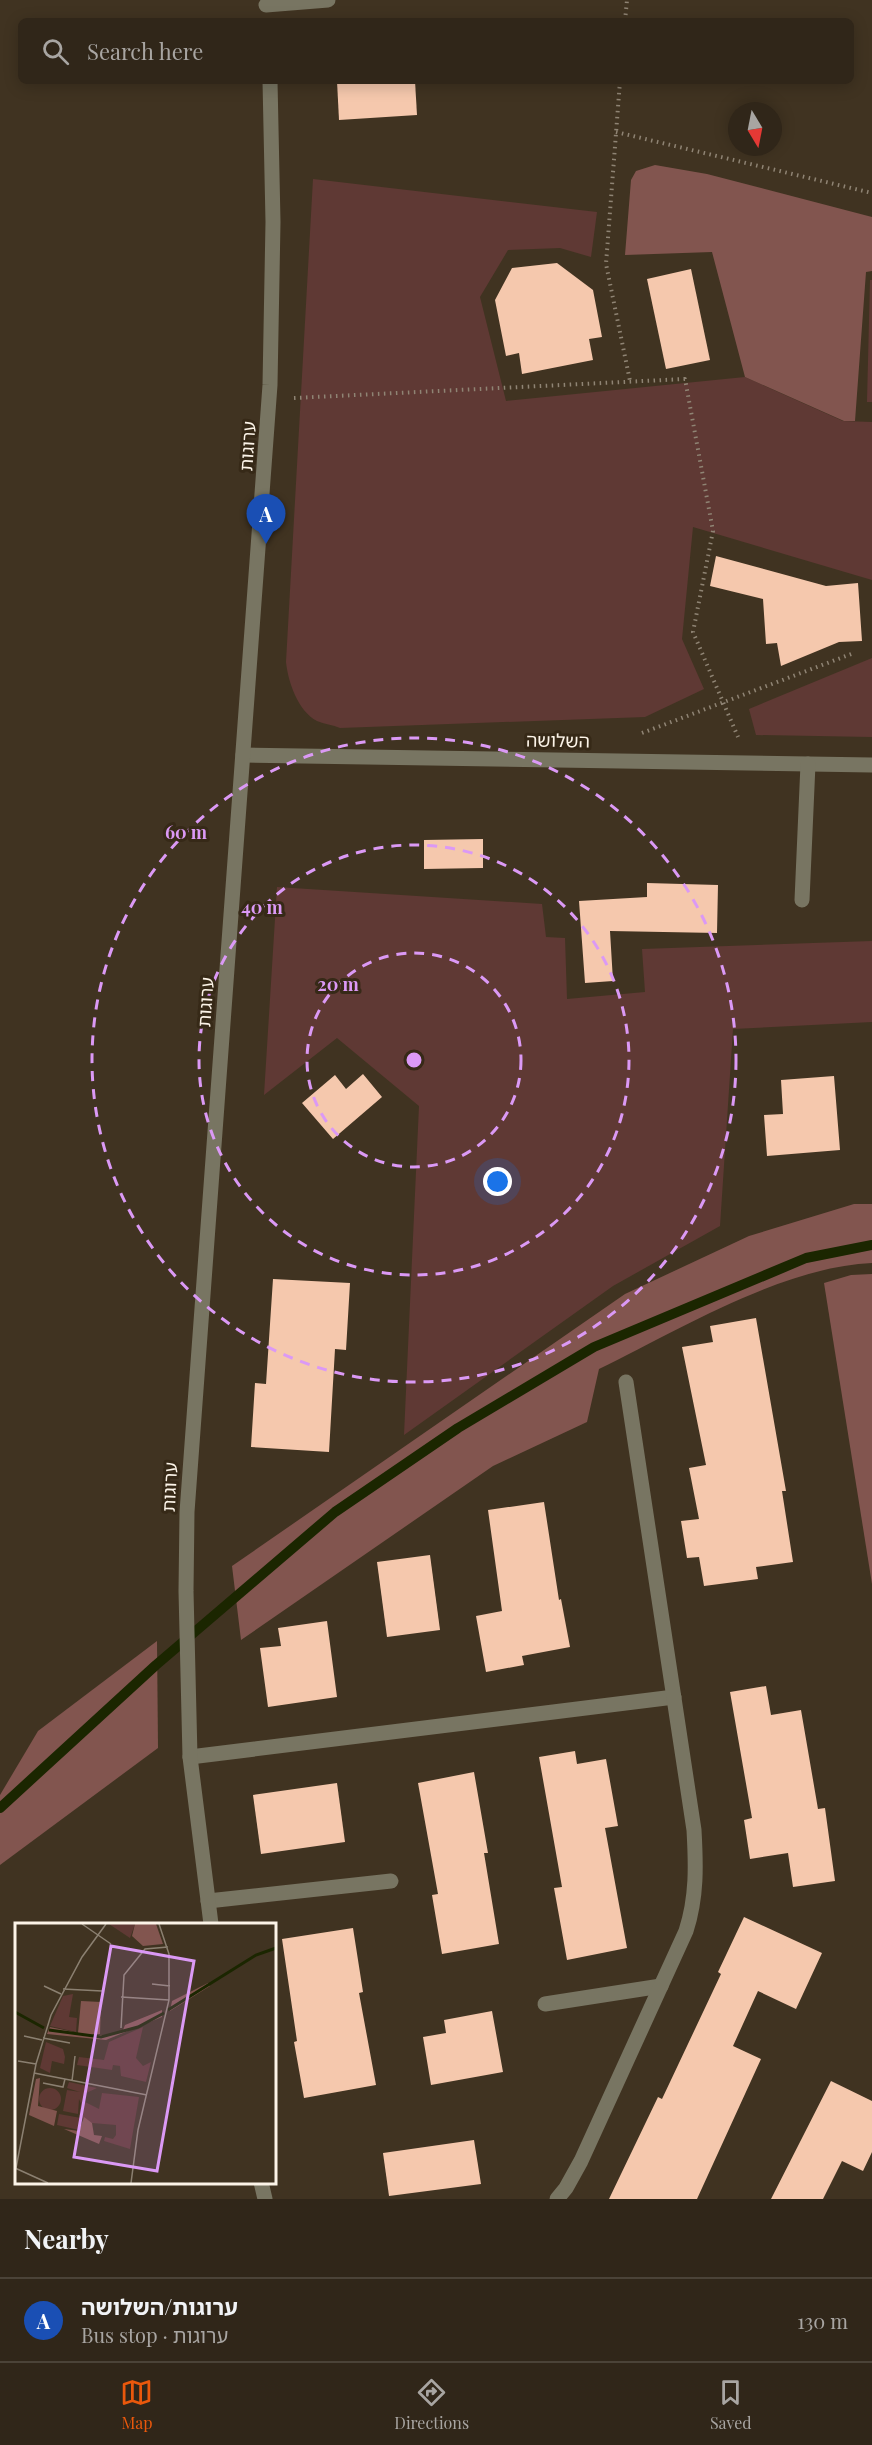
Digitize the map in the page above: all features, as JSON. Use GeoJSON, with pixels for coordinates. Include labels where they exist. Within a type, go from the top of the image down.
{"type":"FeatureCollection","features":[{"type":"Feature","properties":{"kind":"street"},"geometry":{"type":"LineString","coordinates":[[267,18],[266,2],[328,0]]}},
{"type":"Feature","properties":{"kind":"street","name":"ערוגות"},"geometry":{"type":"LineString","coordinates":[[211,1923],[190,1757],[186,1601],[187,1512],[269,399],[273,222],[270,84]]}},
{"type":"Feature","properties":{"kind":"street","name":"השלושה"},"geometry":{"type":"LineString","coordinates":[[243,754],[872,765]]}},
{"type":"Feature","properties":{"kind":"street"},"geometry":{"type":"LineString","coordinates":[[802,900],[808,764]]}},
{"type":"Feature","properties":{"kind":"street"},"geometry":{"type":"LineString","coordinates":[[557,2199],[581,2161],[661,1986],[691,1915],[696,1873],[694,1830],[626,1382]]}},
{"type":"Feature","properties":{"kind":"street"},"geometry":{"type":"LineString","coordinates":[[190,1757],[674,1697]]}},
{"type":"Feature","properties":{"kind":"street"},"geometry":{"type":"LineString","coordinates":[[207,1901],[391,1881]]}},
{"type":"Feature","properties":{"kind":"street"},"geometry":{"type":"LineString","coordinates":[[546,2004],[661,1986]]}},
{"type":"Feature","properties":{"kind":"street"},"geometry":{"type":"LineString","coordinates":[[261,2184],[265,2199]]}},
{"type":"Feature","properties":{"kind":"path"},"geometry":{"type":"LineString","coordinates":[[626,18],[627,0]]}},
{"type":"Feature","properties":{"kind":"path"},"geometry":{"type":"LineString","coordinates":[[620,84],[606,264],[630,381]]}},
{"type":"Feature","properties":{"kind":"path"},"geometry":{"type":"LineString","coordinates":[[615,132],[872,193]]}},
{"type":"Feature","properties":{"kind":"path"},"geometry":{"type":"LineString","coordinates":[[269,399],[685,379],[713,531],[693,632],[748,763]]}},
{"type":"Feature","properties":{"kind":"path"},"geometry":{"type":"LineString","coordinates":[[633,736],[854,653]]}},
{"type":"Feature","properties":{"kind":"shaded area"},"geometry":{"type":"Polygon","coordinates":[[[655,165],[707,174],[872,217],[872,271],[866,272],[855,421],[844,421],[745,377],[712,252],[625,255],[631,180],[636,171],[655,165]]]}},
{"type":"Feature","properties":{"kind":"shaded area"},"geometry":{"type":"Polygon","coordinates":[[[313,179],[597,212],[591,257],[560,248],[508,250],[480,297],[506,401],[745,377],[843,421],[872,422],[872,580],[693,527],[682,639],[704,689],[645,717],[340,728],[317,721],[310,716],[295,695],[286,662],[313,179]]]}},
{"type":"Feature","properties":{"kind":"shaded area"},"geometry":{"type":"Polygon","coordinates":[[[870,280],[872,280],[872,402],[867,402],[870,280]]]}},
{"type":"Feature","properties":{"kind":"shaded area"},"geometry":{"type":"Polygon","coordinates":[[[872,658],[872,737],[756,735],[749,709],[872,658]]]}},
{"type":"Feature","properties":{"kind":"shaded area"},"geometry":{"type":"Polygon","coordinates":[[[277,887],[542,904],[546,937],[565,938],[567,999],[645,992],[642,949],[872,941],[872,1022],[733,1029],[720,1226],[613,1286],[404,1435],[419,1106],[337,1038],[264,1095],[277,887]]]}},
{"type":"Feature","properties":{"kind":"shaded area"},"geometry":{"type":"Polygon","coordinates":[[[854,1204],[872,1204],[872,1263],[838,1267],[767,1288],[697,1319],[599,1369],[587,1422],[493,1466],[241,1640],[232,1566],[625,1294],[749,1236],[854,1204]]]}},
{"type":"Feature","properties":{"kind":"shaded area"},"geometry":{"type":"Polygon","coordinates":[[[872,1274],[872,1584],[824,1283],[851,1275],[872,1274]]]}},
{"type":"Feature","properties":{"kind":"shaded area"},"geometry":{"type":"Polygon","coordinates":[[[157,1641],[158,1748],[0,1865],[0,1795],[38,1731],[157,1641]]]}},
{"type":"Feature","properties":{"kind":"building"},"geometry":{"type":"Polygon","coordinates":[[[337,84],[415,84],[417,115],[339,120],[337,84]]]}},
{"type":"Feature","properties":{"kind":"building"},"geometry":{"type":"Polygon","coordinates":[[[557,263],[593,290],[602,337],[589,339],[593,360],[522,374],[519,353],[506,356],[495,300],[512,268],[557,263]]]}},
{"type":"Feature","properties":{"kind":"building"},"geometry":{"type":"Polygon","coordinates":[[[691,269],[710,360],[666,369],[647,279],[691,269]]]}},
{"type":"Feature","properties":{"kind":"building"},"geometry":{"type":"Polygon","coordinates":[[[716,556],[826,586],[858,583],[862,641],[839,642],[781,666],[777,643],[766,644],[763,599],[710,586],[716,556]]]}},
{"type":"Feature","properties":{"kind":"building"},"geometry":{"type":"Polygon","coordinates":[[[483,839],[483,868],[424,869],[424,840],[483,839]]]}},
{"type":"Feature","properties":{"kind":"building"},"geometry":{"type":"Polygon","coordinates":[[[647,883],[718,885],[717,933],[610,931],[613,981],[585,983],[579,901],[647,897],[647,883]]]}},
{"type":"Feature","properties":{"kind":"building"},"geometry":{"type":"Polygon","coordinates":[[[363,1074],[382,1097],[333,1139],[302,1103],[335,1075],[346,1089],[363,1074]]]}},
{"type":"Feature","properties":{"kind":"building"},"geometry":{"type":"Polygon","coordinates":[[[834,1076],[840,1150],[767,1156],[764,1115],[783,1114],[781,1080],[834,1076]]]}},
{"type":"Feature","properties":{"kind":"building"},"geometry":{"type":"Polygon","coordinates":[[[273,1279],[350,1283],[346,1350],[335,1349],[329,1452],[251,1447],[255,1383],[266,1384],[273,1279]]]}},
{"type":"Feature","properties":{"kind":"building"},"geometry":{"type":"Polygon","coordinates":[[[756,1318],[786,1491],[782,1491],[793,1562],[756,1567],[758,1579],[704,1586],[699,1557],[687,1558],[681,1521],[699,1519],[689,1468],[706,1465],[682,1347],[713,1342],[710,1326],[756,1318]]]}},
{"type":"Feature","properties":{"kind":"building"},"geometry":{"type":"Polygon","coordinates":[[[544,1502],[559,1600],[561,1599],[570,1647],[522,1656],[524,1665],[486,1672],[476,1616],[502,1611],[488,1510],[544,1502]]]}},
{"type":"Feature","properties":{"kind":"building"},"geometry":{"type":"Polygon","coordinates":[[[430,1555],[440,1630],[387,1637],[377,1562],[430,1555]]]}},
{"type":"Feature","properties":{"kind":"building"},"geometry":{"type":"Polygon","coordinates":[[[327,1621],[337,1697],[268,1707],[260,1648],[281,1646],[278,1628],[327,1621]]]}},
{"type":"Feature","properties":{"kind":"building"},"geometry":{"type":"Polygon","coordinates":[[[766,1686],[771,1715],[801,1710],[818,1809],[825,1808],[835,1881],[793,1887],[788,1853],[750,1859],[744,1820],[752,1818],[730,1692],[766,1686]]]}},
{"type":"Feature","properties":{"kind":"building"},"geometry":{"type":"Polygon","coordinates":[[[575,1751],[577,1764],[606,1759],[618,1826],[605,1828],[627,1948],[567,1960],[554,1888],[562,1887],[539,1757],[575,1751]]]}},
{"type":"Feature","properties":{"kind":"building"},"geometry":{"type":"Polygon","coordinates":[[[474,1772],[488,1853],[484,1853],[499,1944],[442,1954],[432,1895],[438,1894],[418,1783],[474,1772]]]}},
{"type":"Feature","properties":{"kind":"building"},"geometry":{"type":"Polygon","coordinates":[[[337,1783],[345,1842],[261,1854],[253,1795],[337,1783]]]}},
{"type":"Feature","properties":{"kind":"building"},"geometry":{"type":"Polygon","coordinates":[[[744,1917],[822,1953],[796,2009],[758,1991],[733,2046],[761,2059],[697,2199],[609,2199],[658,2097],[662,2099],[721,1974],[718,1972],[744,1917]]]}},
{"type":"Feature","properties":{"kind":"building"},"geometry":{"type":"Polygon","coordinates":[[[353,1928],[363,1992],[359,1993],[376,2085],[304,2098],[294,2042],[297,2041],[282,1939],[353,1928]]]}},
{"type":"Feature","properties":{"kind":"building"},"geometry":{"type":"Polygon","coordinates":[[[492,2011],[503,2072],[431,2085],[423,2037],[446,2033],[444,2020],[492,2011]]]}},
{"type":"Feature","properties":{"kind":"building"},"geometry":{"type":"Polygon","coordinates":[[[831,2081],[872,2101],[872,2152],[863,2171],[842,2161],[823,2199],[771,2199],[831,2081]]]}},
{"type":"Feature","properties":{"kind":"building"},"geometry":{"type":"Polygon","coordinates":[[[474,2140],[481,2184],[389,2196],[383,2153],[474,2140]]]}},
{"type":"Feature","properties":{"kind":"waterway"},"geometry":{"type":"LineString","coordinates":[[0,1808],[156,1665],[335,1512],[458,1428],[594,1347],[806,1258],[872,1245]]}},
{"type":"Feature","properties":{"kind":"place","name":"ערוגות/השלושה"},"geometry":{"type":"Point","coordinates":[266,544]}}]}
